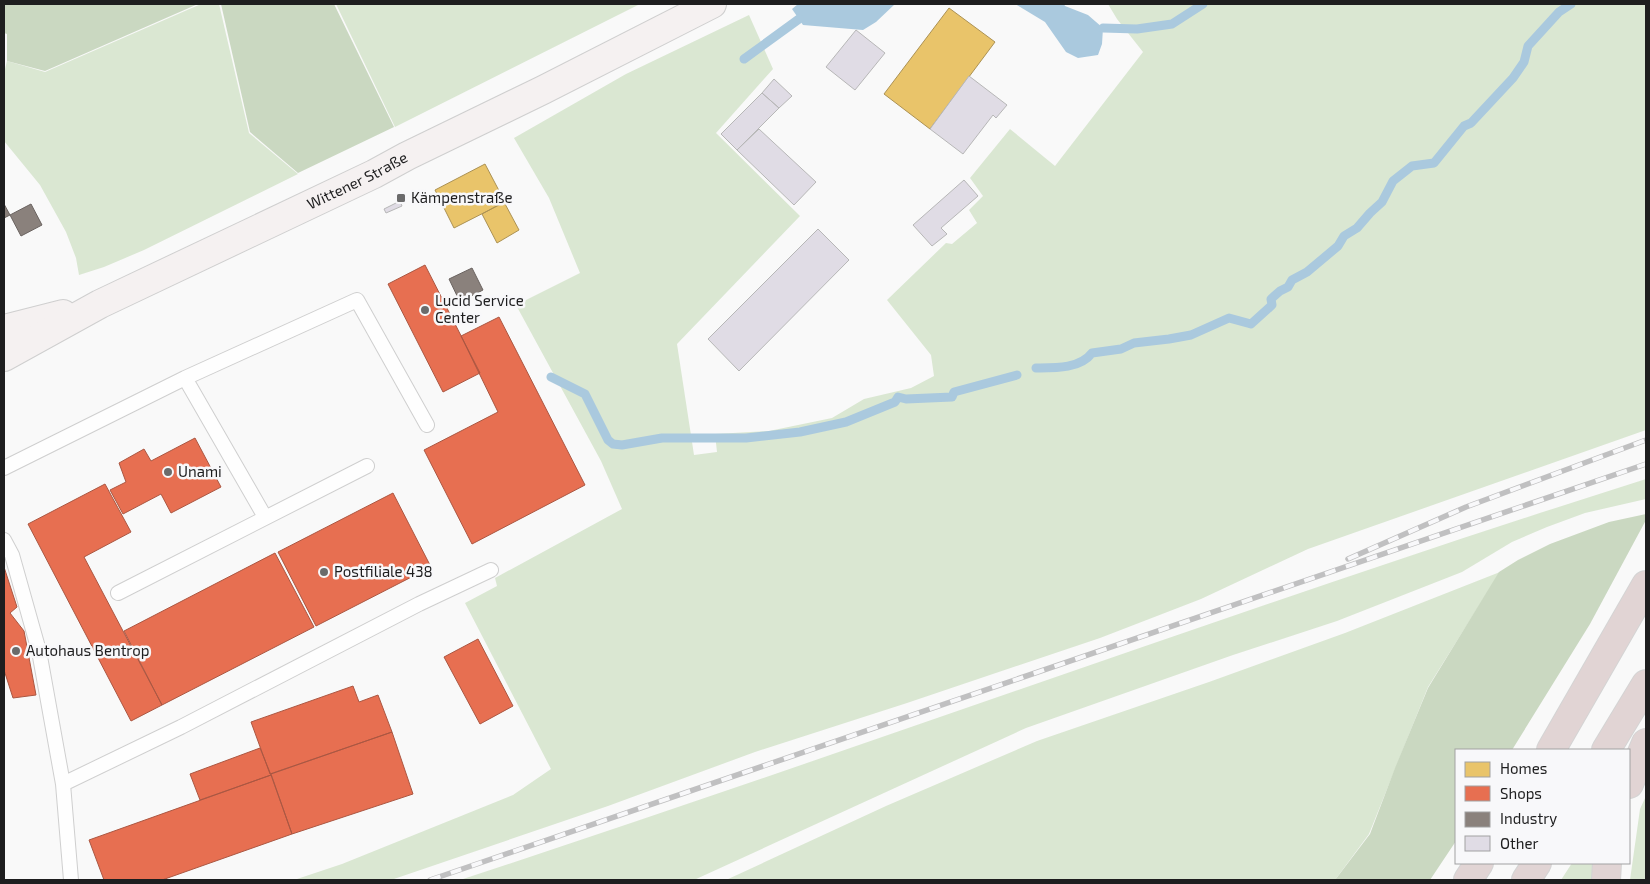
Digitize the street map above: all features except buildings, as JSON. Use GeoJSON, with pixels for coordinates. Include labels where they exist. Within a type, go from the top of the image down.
{"type":"FeatureCollection","features":[{"type":"Feature","properties":{"kind":"highway"},"geometry":{"type":"LineString","coordinates":[[1552,749],[1646,585]]}},
{"type":"Feature","properties":{"kind":"highway"},"geometry":{"type":"LineString","coordinates":[[1607,749],[1646,684]]}},
{"type":"Feature","properties":{"kind":"highway"},"geometry":{"type":"LineString","coordinates":[[1630,782],[1646,743]]}},
{"type":"Feature","properties":{"kind":"highway"},"geometry":{"type":"LineString","coordinates":[[1468,880],[1478,864]]}},
{"type":"Feature","properties":{"kind":"highway"},"geometry":{"type":"LineString","coordinates":[[1526,880],[1536,864]]}},
{"type":"Feature","properties":{"kind":"highway"},"geometry":{"type":"LineString","coordinates":[[1606,880],[1607,864]]}},
{"type":"Feature","properties":{"kind":"main road","name":"Wittener Straße"},"geometry":{"type":"LineString","coordinates":[[4,358],[100,304],[374,174],[712,4]]}},
{"type":"Feature","properties":{"kind":"main road"},"geometry":{"type":"LineString","coordinates":[[4,329],[100,304]]}},
{"type":"Feature","properties":{"kind":"lane"},"geometry":{"type":"LineString","coordinates":[[4,468],[185,378],[358,300],[427,425]]}},
{"type":"Feature","properties":{"kind":"lane"},"geometry":{"type":"LineString","coordinates":[[185,378],[266,517]]}},
{"type":"Feature","properties":{"kind":"lane"},"geometry":{"type":"LineString","coordinates":[[118,593],[367,466]]}},
{"type":"Feature","properties":{"kind":"lane"},"geometry":{"type":"LineString","coordinates":[[4,540],[12,555],[39,651],[63,784],[72,880]]}},
{"type":"Feature","properties":{"kind":"lane"},"geometry":{"type":"LineString","coordinates":[[63,784],[181,727],[419,604],[491,570]]}},
{"type":"Feature","properties":{"kind":"green space"},"geometry":{"type":"Polygon","coordinates":[[[4,4],[198,4],[45,71],[7,61],[7,34],[4,33],[4,4]]]}},
{"type":"Feature","properties":{"kind":"green space"},"geometry":{"type":"Polygon","coordinates":[[[201,4],[219,4],[249,133],[298,174],[144,250],[104,267],[79,275],[76,258],[66,232],[40,185],[4,141],[4,73],[7,61],[45,72],[201,4]]]}},
{"type":"Feature","properties":{"kind":"green space"},"geometry":{"type":"Polygon","coordinates":[[[221,4],[334,4],[394,127],[298,173],[250,132],[221,4]]]}},
{"type":"Feature","properties":{"kind":"green space"},"geometry":{"type":"Polygon","coordinates":[[[336,4],[640,4],[395,127],[336,4]]]}},
{"type":"Feature","properties":{"kind":"green space"},"geometry":{"type":"Polygon","coordinates":[[[1108,4],[1646,4],[1646,430],[1308,549],[1201,599],[1100,638],[755,752],[608,806],[391,880],[294,880],[342,864],[513,795],[551,769],[465,603],[497,586],[495,578],[622,509],[601,461],[516,305],[580,273],[549,198],[514,138],[626,74],[749,15],[773,69],[716,133],[800,216],[677,344],[694,455],[717,452],[715,434],[769,431],[832,418],[864,399],[911,388],[934,376],[931,355],[887,300],[946,243],[952,244],[977,223],[969,210],[983,196],[970,178],[1010,129],[1055,166],[1143,52],[1117,19],[1108,4]]]}},
{"type":"Feature","properties":{"kind":"green space"},"geometry":{"type":"Polygon","coordinates":[[[1646,479],[1646,499],[1585,513],[1547,527],[1512,542],[1462,572],[1337,621],[1233,655],[1026,728],[694,880],[460,880],[609,831],[1201,627],[1646,479]]]}},
{"type":"Feature","properties":{"kind":"green space"},"geometry":{"type":"Polygon","coordinates":[[[1646,514],[1646,520],[1590,624],[1513,749],[1455,749],[1455,842],[1430,880],[1335,880],[1370,834],[1428,688],[1499,572],[1550,544],[1609,522],[1646,514]]]}},
{"type":"Feature","properties":{"kind":"green space"},"geometry":{"type":"Polygon","coordinates":[[[1500,572],[1428,687],[1369,834],[1335,880],[726,880],[886,806],[1037,741],[1345,633],[1500,572]]]}},
{"type":"Feature","properties":{"kind":"green space"},"geometry":{"type":"Polygon","coordinates":[[[1646,796],[1646,880],[1630,880],[1640,809],[1646,796]]]}},
{"type":"Feature","properties":{"kind":"green space"},"geometry":{"type":"Polygon","coordinates":[[[1571,864],[1598,864],[1596,880],[1561,880],[1571,864]]]}},
{"type":"Feature","properties":{"kind":"water"},"geometry":{"type":"Polygon","coordinates":[[[798,4],[895,4],[876,22],[863,30],[803,25],[792,9],[798,4]]]}},
{"type":"Feature","properties":{"kind":"water"},"geometry":{"type":"Polygon","coordinates":[[[1015,4],[1064,4],[1088,15],[1103,28],[1102,44],[1098,55],[1078,58],[1066,52],[1045,22],[1015,4]]]}},
{"type":"Feature","properties":{"kind":"waterway"},"geometry":{"type":"LineString","coordinates":[[1103,28],[1137,29],[1172,24],[1203,4]]}},
{"type":"Feature","properties":{"kind":"waterway"},"geometry":{"type":"LineString","coordinates":[[1036,368],[1074,365],[1092,353],[1121,349],[1134,343],[1191,335],[1229,318],[1251,324],[1272,305],[1271,299],[1288,287],[1292,280],[1307,272],[1338,246],[1344,236],[1357,228],[1382,202],[1393,181],[1412,166],[1434,163],[1464,126],[1471,123],[1513,78],[1524,62],[1528,46],[1559,12],[1571,4]]}},
{"type":"Feature","properties":{"kind":"waterway"},"geometry":{"type":"LineString","coordinates":[[744,59],[799,19]]}},
{"type":"Feature","properties":{"kind":"waterway"},"geometry":{"type":"LineString","coordinates":[[551,377],[585,394],[608,440],[613,444],[622,445],[662,438],[746,438],[800,432],[846,422],[895,402],[898,397],[906,399],[952,397],[954,392],[1017,375]]}},
{"type":"Feature","properties":{"kind":"railway"},"geometry":{"type":"LineString","coordinates":[[1348,559],[1466,507],[1646,440]]}},
{"type":"Feature","properties":{"kind":"railway"},"geometry":{"type":"LineString","coordinates":[[430,880],[1646,464]]}},
{"type":"Feature","properties":{"kind":"place","name":"Kämpenstraße"},"geometry":{"type":"Point","coordinates":[401,198]}},
{"type":"Feature","properties":{"kind":"place","name":"Lucid Service Center"},"geometry":{"type":"Point","coordinates":[425,310]}},
{"type":"Feature","properties":{"kind":"place","name":"Unami"},"geometry":{"type":"Point","coordinates":[168,472]}},
{"type":"Feature","properties":{"kind":"place","name":"Postfiliale 438"},"geometry":{"type":"Point","coordinates":[324,572]}},
{"type":"Feature","properties":{"kind":"place","name":"Autohaus Bentrop"},"geometry":{"type":"Point","coordinates":[16,651]}}]}
